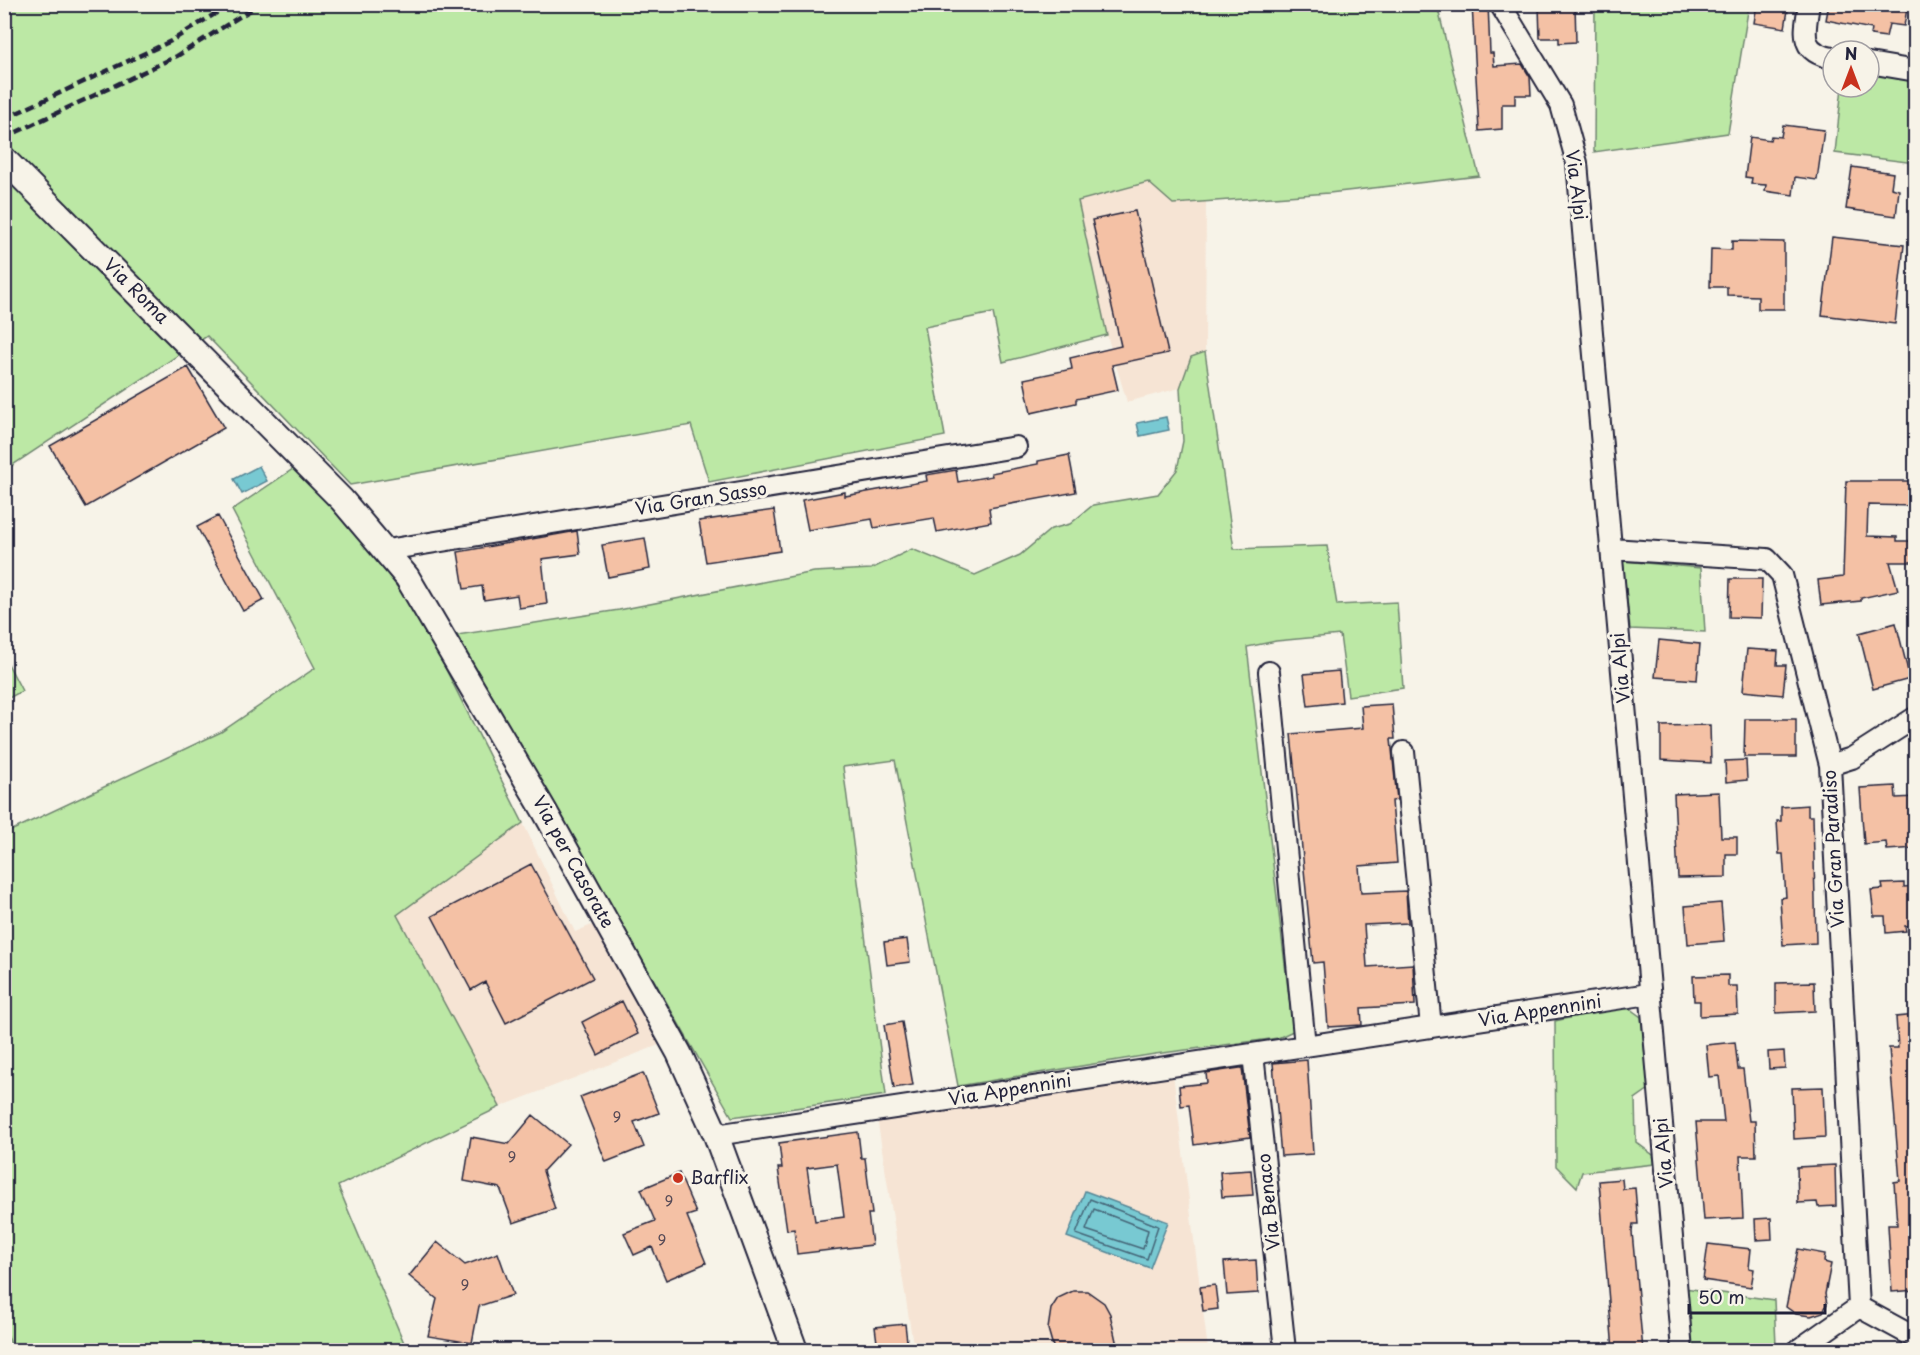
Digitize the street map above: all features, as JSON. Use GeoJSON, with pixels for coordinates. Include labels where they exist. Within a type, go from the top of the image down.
{"type":"FeatureCollection","features":[{"type":"Feature","properties":{"kind":"street","name":"Via Alpi"},"geometry":{"type":"LineString","coordinates":[[1500,4],[1560,105],[1577,163],[1682,1350]]}},
{"type":"Feature","properties":{"kind":"street"},"geometry":{"type":"LineString","coordinates":[[1809,4],[1804,35],[1810,48],[1821,53]]}},
{"type":"Feature","properties":{"kind":"street"},"geometry":{"type":"LineString","coordinates":[[1881,65],[1916,71]]}},
{"type":"Feature","properties":{"kind":"street","name":"Via Roma"},"geometry":{"type":"LineString","coordinates":[[7,162],[266,424]]}},
{"type":"Feature","properties":{"kind":"street","name":"Via per Casorate"},"geometry":{"type":"LineString","coordinates":[[266,424],[342,500],[387,550],[407,577],[544,810],[679,1053],[716,1135],[795,1350]]}},
{"type":"Feature","properties":{"kind":"street","name":"Via Gran Sasso"},"geometry":{"type":"LineString","coordinates":[[387,550],[1016,447]]}},
{"type":"Feature","properties":{"kind":"street","name":"Via Gran Paradiso"},"geometry":{"type":"LineString","coordinates":[[1611,549],[1767,559],[1777,567],[1782,575],[1830,765],[1859,1308]]}},
{"type":"Feature","properties":{"kind":"street"},"geometry":{"type":"LineString","coordinates":[[1269,672],[1305,1046]]}},
{"type":"Feature","properties":{"kind":"street"},"geometry":{"type":"LineString","coordinates":[[1830,765],[1852,758],[1916,717]]}},
{"type":"Feature","properties":{"kind":"street"},"geometry":{"type":"LineString","coordinates":[[1404,752],[1431,1027]]}},
{"type":"Feature","properties":{"kind":"street","name":"Via Appennini"},"geometry":{"type":"LineString","coordinates":[[716,1135],[1649,994]]}},
{"type":"Feature","properties":{"kind":"street","name":"Via Benaco"},"geometry":{"type":"LineString","coordinates":[[1252,1054],[1286,1350]]}},
{"type":"Feature","properties":{"kind":"street"},"geometry":{"type":"LineString","coordinates":[[1798,1350],[1859,1308],[1916,1338]]}},
{"type":"Feature","properties":{"kind":"shaded area"},"geometry":{"type":"Polygon","coordinates":[[[1148,182],[1173,204],[1206,202],[1205,352],[1191,357],[1180,388],[1127,402],[1107,335],[1077,202],[1148,182]]]}},
{"type":"Feature","properties":{"kind":"shaded area"},"geometry":{"type":"Polygon","coordinates":[[[523,823],[575,932],[594,924],[659,1045],[500,1107],[397,915],[523,823]]]}},
{"type":"Feature","properties":{"kind":"shaded area"},"geometry":{"type":"Polygon","coordinates":[[[1173,1074],[1208,1350],[914,1350],[877,1118],[1173,1074]]]}},
{"type":"Feature","properties":{"kind":"green space"},"geometry":{"type":"Polygon","coordinates":[[[5,5],[1437,5],[1479,176],[1329,193],[1173,204],[1148,182],[1078,201],[1107,335],[1003,362],[993,313],[925,327],[945,436],[709,482],[691,425],[350,485],[207,336],[5,470],[5,5]]]}},
{"type":"Feature","properties":{"kind":"green space"},"geometry":{"type":"Polygon","coordinates":[[[1595,5],[1749,5],[1728,133],[1594,152],[1595,5]]]}},
{"type":"Feature","properties":{"kind":"green space"},"geometry":{"type":"Polygon","coordinates":[[[1881,75],[1915,79],[1915,163],[1835,153],[1841,99],[1881,99],[1881,75]]]}},
{"type":"Feature","properties":{"kind":"green space"},"geometry":{"type":"Polygon","coordinates":[[[1205,352],[1234,549],[1327,546],[1337,605],[1397,602],[1403,688],[1348,696],[1340,635],[1276,641],[1247,647],[1293,1031],[1278,1038],[1155,1054],[958,1086],[895,760],[843,767],[886,1095],[732,1117],[457,635],[619,610],[814,572],[871,569],[912,549],[975,575],[1020,555],[1051,529],[1070,524],[1093,505],[1158,494],[1177,470],[1183,441],[1180,388],[1191,357],[1205,352]]]}},
{"type":"Feature","properties":{"kind":"green space"},"geometry":{"type":"Polygon","coordinates":[[[296,467],[380,563],[421,620],[523,823],[397,915],[500,1107],[338,1186],[407,1350],[13,1350],[4,1326],[4,834],[221,732],[315,668],[232,510],[296,467]]]}},
{"type":"Feature","properties":{"kind":"green space"},"geometry":{"type":"Polygon","coordinates":[[[1623,561],[1701,568],[1705,632],[1630,629],[1623,561]]]}},
{"type":"Feature","properties":{"kind":"green space"},"geometry":{"type":"Polygon","coordinates":[[[5,658],[22,691],[4,700],[5,658]]]}},
{"type":"Feature","properties":{"kind":"green space"},"geometry":{"type":"Polygon","coordinates":[[[1614,1008],[1630,1009],[1641,1017],[1649,1089],[1635,1099],[1636,1142],[1653,1155],[1655,1164],[1582,1172],[1577,1187],[1556,1166],[1555,1021],[1614,1008]]]}},
{"type":"Feature","properties":{"kind":"green space"},"geometry":{"type":"Polygon","coordinates":[[[1684,1288],[1774,1300],[1776,1346],[1768,1350],[1689,1350],[1684,1288]]]}},
{"type":"Feature","properties":{"kind":"water"},"geometry":{"type":"Polygon","coordinates":[[[1166,417],[1169,430],[1140,436],[1137,423],[1166,417]]]}},
{"type":"Feature","properties":{"kind":"water"},"geometry":{"type":"Polygon","coordinates":[[[259,466],[267,481],[242,494],[234,479],[259,466]]]}},
{"type":"Feature","properties":{"kind":"water"},"geometry":{"type":"Polygon","coordinates":[[[1085,1191],[1168,1222],[1150,1268],[1067,1237],[1085,1191]]]}},
{"type":"Feature","properties":{"kind":"building"},"geometry":{"type":"Polygon","coordinates":[[[1472,4],[1488,4],[1490,53],[1493,53],[1494,66],[1522,64],[1530,77],[1531,95],[1515,95],[1515,104],[1502,104],[1502,129],[1479,131],[1472,4]]]}},
{"type":"Feature","properties":{"kind":"building"},"geometry":{"type":"Polygon","coordinates":[[[1757,4],[1789,4],[1785,28],[1754,23],[1757,4]]]}},
{"type":"Feature","properties":{"kind":"building"},"geometry":{"type":"Polygon","coordinates":[[[1829,4],[1901,4],[1901,8],[1907,9],[1904,26],[1889,24],[1886,37],[1871,35],[1872,29],[1826,20],[1829,4]]]}},
{"type":"Feature","properties":{"kind":"building"},"geometry":{"type":"Polygon","coordinates":[[[1575,5],[1576,42],[1559,43],[1559,38],[1540,38],[1539,6],[1575,5]]]}},
{"type":"Feature","properties":{"kind":"building"},"geometry":{"type":"Polygon","coordinates":[[[1783,125],[1824,130],[1817,180],[1795,177],[1793,195],[1765,191],[1766,185],[1751,184],[1752,178],[1745,177],[1750,137],[1770,140],[1771,136],[1781,137],[1783,125]]]}},
{"type":"Feature","properties":{"kind":"building"},"geometry":{"type":"Polygon","coordinates":[[[1852,167],[1893,173],[1891,188],[1899,190],[1896,216],[1846,209],[1852,167]]]}},
{"type":"Feature","properties":{"kind":"building"},"geometry":{"type":"Polygon","coordinates":[[[1135,211],[1168,353],[1112,365],[1118,390],[1076,399],[1076,403],[1031,413],[1024,379],[1072,369],[1070,358],[1121,346],[1092,220],[1135,211]]]}},
{"type":"Feature","properties":{"kind":"building"},"geometry":{"type":"Polygon","coordinates":[[[1832,237],[1904,245],[1895,324],[1822,315],[1832,237]]]}},
{"type":"Feature","properties":{"kind":"building"},"geometry":{"type":"Polygon","coordinates":[[[1732,241],[1784,242],[1784,309],[1758,309],[1758,296],[1727,295],[1727,287],[1710,287],[1711,249],[1732,250],[1732,241]]]}},
{"type":"Feature","properties":{"kind":"building"},"geometry":{"type":"Polygon","coordinates":[[[188,367],[224,428],[86,507],[50,446],[188,367]]]}},
{"type":"Feature","properties":{"kind":"building"},"geometry":{"type":"Polygon","coordinates":[[[1069,455],[1076,492],[989,508],[991,522],[937,532],[934,518],[874,528],[872,519],[808,530],[802,500],[845,492],[845,496],[927,481],[926,475],[956,470],[958,482],[992,476],[991,473],[1069,455]]]}},
{"type":"Feature","properties":{"kind":"building"},"geometry":{"type":"Polygon","coordinates":[[[1846,481],[1916,481],[1916,506],[1868,505],[1867,536],[1897,537],[1897,541],[1916,541],[1916,562],[1890,562],[1898,590],[1861,598],[1861,601],[1821,605],[1818,580],[1843,577],[1846,481]]]}},
{"type":"Feature","properties":{"kind":"building"},"geometry":{"type":"Polygon","coordinates":[[[774,510],[780,551],[706,562],[699,521],[774,510]]]}},
{"type":"Feature","properties":{"kind":"building"},"geometry":{"type":"Polygon","coordinates":[[[218,516],[264,600],[243,611],[197,527],[218,516]]]}},
{"type":"Feature","properties":{"kind":"building"},"geometry":{"type":"Polygon","coordinates":[[[577,531],[580,554],[542,559],[547,604],[519,608],[517,595],[484,600],[482,586],[464,589],[458,552],[577,531]]]}},
{"type":"Feature","properties":{"kind":"building"},"geometry":{"type":"Polygon","coordinates":[[[645,538],[650,569],[608,577],[602,545],[645,538]]]}},
{"type":"Feature","properties":{"kind":"building"},"geometry":{"type":"Polygon","coordinates":[[[1730,579],[1762,579],[1761,618],[1729,617],[1730,579]]]}},
{"type":"Feature","properties":{"kind":"building"},"geometry":{"type":"Polygon","coordinates":[[[1896,623],[1910,679],[1873,689],[1859,633],[1896,623]]]}},
{"type":"Feature","properties":{"kind":"building"},"geometry":{"type":"Polygon","coordinates":[[[1659,640],[1700,644],[1697,680],[1655,677],[1659,640]]]}},
{"type":"Feature","properties":{"kind":"building"},"geometry":{"type":"Polygon","coordinates":[[[1747,649],[1778,651],[1777,665],[1786,665],[1783,695],[1743,691],[1747,649]]]}},
{"type":"Feature","properties":{"kind":"building"},"geometry":{"type":"Polygon","coordinates":[[[1339,671],[1342,702],[1308,706],[1304,674],[1339,671]]]}},
{"type":"Feature","properties":{"kind":"building"},"geometry":{"type":"Polygon","coordinates":[[[1392,704],[1395,739],[1391,739],[1397,800],[1392,801],[1397,863],[1359,866],[1361,893],[1406,891],[1408,923],[1364,925],[1367,967],[1413,964],[1415,1005],[1361,1008],[1362,1025],[1328,1027],[1323,962],[1313,963],[1291,734],[1363,728],[1361,706],[1392,704]]]}},
{"type":"Feature","properties":{"kind":"building"},"geometry":{"type":"Polygon","coordinates":[[[1745,719],[1796,719],[1796,757],[1744,757],[1745,719]]]}},
{"type":"Feature","properties":{"kind":"building"},"geometry":{"type":"Polygon","coordinates":[[[1710,725],[1711,763],[1661,760],[1661,726],[1710,725]]]}},
{"type":"Feature","properties":{"kind":"building"},"geometry":{"type":"Polygon","coordinates":[[[1746,760],[1747,780],[1726,782],[1725,761],[1746,760]]]}},
{"type":"Feature","properties":{"kind":"building"},"geometry":{"type":"Polygon","coordinates":[[[1895,786],[1896,798],[1916,797],[1916,848],[1887,850],[1886,842],[1864,844],[1860,788],[1895,786]]]}},
{"type":"Feature","properties":{"kind":"building"},"geometry":{"type":"Polygon","coordinates":[[[1719,792],[1721,837],[1737,837],[1737,854],[1726,854],[1726,877],[1678,878],[1674,794],[1719,792]]]}},
{"type":"Feature","properties":{"kind":"building"},"geometry":{"type":"Polygon","coordinates":[[[1808,805],[1808,816],[1813,816],[1816,943],[1783,945],[1780,898],[1786,897],[1783,854],[1779,854],[1777,821],[1781,821],[1781,807],[1808,805]]]}},
{"type":"Feature","properties":{"kind":"building"},"geometry":{"type":"Polygon","coordinates":[[[531,864],[593,978],[506,1023],[485,982],[471,990],[432,916],[531,864]]]}},
{"type":"Feature","properties":{"kind":"building"},"geometry":{"type":"Polygon","coordinates":[[[1904,883],[1904,887],[1916,886],[1916,925],[1905,926],[1906,931],[1886,933],[1885,916],[1874,916],[1871,890],[1883,889],[1882,884],[1904,883]]]}},
{"type":"Feature","properties":{"kind":"building"},"geometry":{"type":"Polygon","coordinates":[[[1721,903],[1724,941],[1688,944],[1685,906],[1721,903]]]}},
{"type":"Feature","properties":{"kind":"building"},"geometry":{"type":"Polygon","coordinates":[[[907,939],[910,962],[887,965],[884,942],[907,939]]]}},
{"type":"Feature","properties":{"kind":"building"},"geometry":{"type":"Polygon","coordinates":[[[1728,975],[1728,986],[1737,986],[1738,1014],[1700,1016],[1700,1001],[1694,1001],[1693,976],[1728,975]]]}},
{"type":"Feature","properties":{"kind":"building"},"geometry":{"type":"Polygon","coordinates":[[[1814,982],[1815,1011],[1776,1013],[1776,983],[1814,982]]]}},
{"type":"Feature","properties":{"kind":"building"},"geometry":{"type":"Polygon","coordinates":[[[622,1001],[638,1034],[598,1055],[582,1022],[622,1001]]]}},
{"type":"Feature","properties":{"kind":"building"},"geometry":{"type":"Polygon","coordinates":[[[1916,1015],[1916,1290],[1892,1292],[1888,1225],[1897,1225],[1894,1182],[1900,1181],[1889,1048],[1898,1048],[1896,1017],[1916,1015]]]}},
{"type":"Feature","properties":{"kind":"building"},"geometry":{"type":"Polygon","coordinates":[[[902,1022],[913,1085],[894,1088],[884,1025],[902,1022]]]}},
{"type":"Feature","properties":{"kind":"building"},"geometry":{"type":"Polygon","coordinates":[[[1735,1042],[1738,1069],[1743,1069],[1749,1121],[1755,1121],[1756,1156],[1740,1156],[1743,1218],[1704,1220],[1696,1122],[1724,1122],[1719,1076],[1709,1077],[1706,1045],[1735,1042]]]}},
{"type":"Feature","properties":{"kind":"building"},"geometry":{"type":"Polygon","coordinates":[[[1784,1051],[1785,1068],[1769,1069],[1768,1052],[1784,1051]]]}},
{"type":"Feature","properties":{"kind":"building"},"geometry":{"type":"Polygon","coordinates":[[[1307,1060],[1313,1154],[1281,1156],[1273,1063],[1307,1060]]]}},
{"type":"Feature","properties":{"kind":"building"},"geometry":{"type":"Polygon","coordinates":[[[1242,1068],[1250,1137],[1194,1145],[1189,1105],[1181,1106],[1179,1086],[1207,1083],[1206,1073],[1242,1068]]]}},
{"type":"Feature","properties":{"kind":"building"},"geometry":{"type":"Polygon","coordinates":[[[643,1073],[659,1113],[634,1122],[644,1147],[606,1162],[580,1097],[643,1073]]]}},
{"type":"Feature","properties":{"kind":"building"},"geometry":{"type":"Polygon","coordinates":[[[1823,1087],[1825,1137],[1794,1139],[1792,1088],[1823,1087]]]}},
{"type":"Feature","properties":{"kind":"building"},"geometry":{"type":"Polygon","coordinates":[[[533,1115],[568,1144],[543,1171],[555,1209],[513,1223],[500,1188],[464,1181],[471,1137],[509,1144],[533,1115]]]}},
{"type":"Feature","properties":{"kind":"building"},"geometry":{"type":"Polygon","coordinates":[[[858,1132],[861,1158],[865,1158],[872,1214],[868,1214],[872,1245],[797,1254],[794,1229],[787,1230],[778,1168],[782,1168],[779,1143],[858,1132]],[[837,1164],[807,1168],[815,1221],[844,1217],[837,1164]]]}},
{"type":"Feature","properties":{"kind":"building"},"geometry":{"type":"Polygon","coordinates":[[[1835,1165],[1836,1206],[1818,1207],[1817,1202],[1798,1203],[1797,1167],[1835,1165]]]}},
{"type":"Feature","properties":{"kind":"building"},"geometry":{"type":"Polygon","coordinates":[[[1251,1170],[1253,1195],[1222,1197],[1220,1172],[1251,1170]]]}},
{"type":"Feature","properties":{"kind":"building"},"geometry":{"type":"Polygon","coordinates":[[[679,1173],[696,1213],[687,1216],[706,1263],[666,1280],[652,1247],[634,1255],[624,1233],[655,1221],[641,1189],[679,1173]]]}},
{"type":"Feature","properties":{"kind":"building"},"geometry":{"type":"Polygon","coordinates":[[[1622,1179],[1623,1189],[1635,1188],[1638,1224],[1633,1224],[1632,1232],[1643,1350],[1613,1350],[1599,1181],[1622,1179]]]}},
{"type":"Feature","properties":{"kind":"building"},"geometry":{"type":"Polygon","coordinates":[[[1771,1218],[1772,1239],[1756,1240],[1755,1219],[1771,1218]]]}},
{"type":"Feature","properties":{"kind":"building"},"geometry":{"type":"Polygon","coordinates":[[[437,1242],[465,1265],[498,1253],[513,1295],[479,1306],[472,1343],[428,1336],[437,1299],[409,1276],[437,1242]]]}},
{"type":"Feature","properties":{"kind":"building"},"geometry":{"type":"Polygon","coordinates":[[[1708,1244],[1751,1249],[1749,1268],[1754,1269],[1751,1287],[1703,1280],[1708,1244]]]}},
{"type":"Feature","properties":{"kind":"building"},"geometry":{"type":"Polygon","coordinates":[[[1798,1249],[1825,1254],[1824,1262],[1831,1264],[1825,1294],[1827,1304],[1823,1312],[1811,1316],[1796,1314],[1786,1307],[1798,1249]]]}},
{"type":"Feature","properties":{"kind":"building"},"geometry":{"type":"Polygon","coordinates":[[[1256,1260],[1258,1293],[1227,1295],[1224,1262],[1256,1260]]]}},
{"type":"Feature","properties":{"kind":"building"},"geometry":{"type":"Polygon","coordinates":[[[1215,1285],[1218,1309],[1203,1311],[1200,1287],[1215,1285]]]}},
{"type":"Feature","properties":{"kind":"building"},"geometry":{"type":"Polygon","coordinates":[[[1073,1291],[1087,1291],[1104,1303],[1110,1314],[1118,1350],[1054,1350],[1048,1329],[1051,1309],[1058,1298],[1073,1291]]]}},
{"type":"Feature","properties":{"kind":"building"},"geometry":{"type":"Polygon","coordinates":[[[905,1324],[908,1350],[878,1350],[875,1327],[905,1324]]]}},
{"type":"Feature","properties":{"kind":"railway"},"geometry":{"type":"LineString","coordinates":[[4,119],[171,41],[231,4]]}},
{"type":"Feature","properties":{"kind":"railway"},"geometry":{"type":"LineString","coordinates":[[4,138],[177,56],[260,4]]}},
{"type":"Feature","properties":{"kind":"place","name":"Barflix"},"geometry":{"type":"Point","coordinates":[678,1178]}}]}
